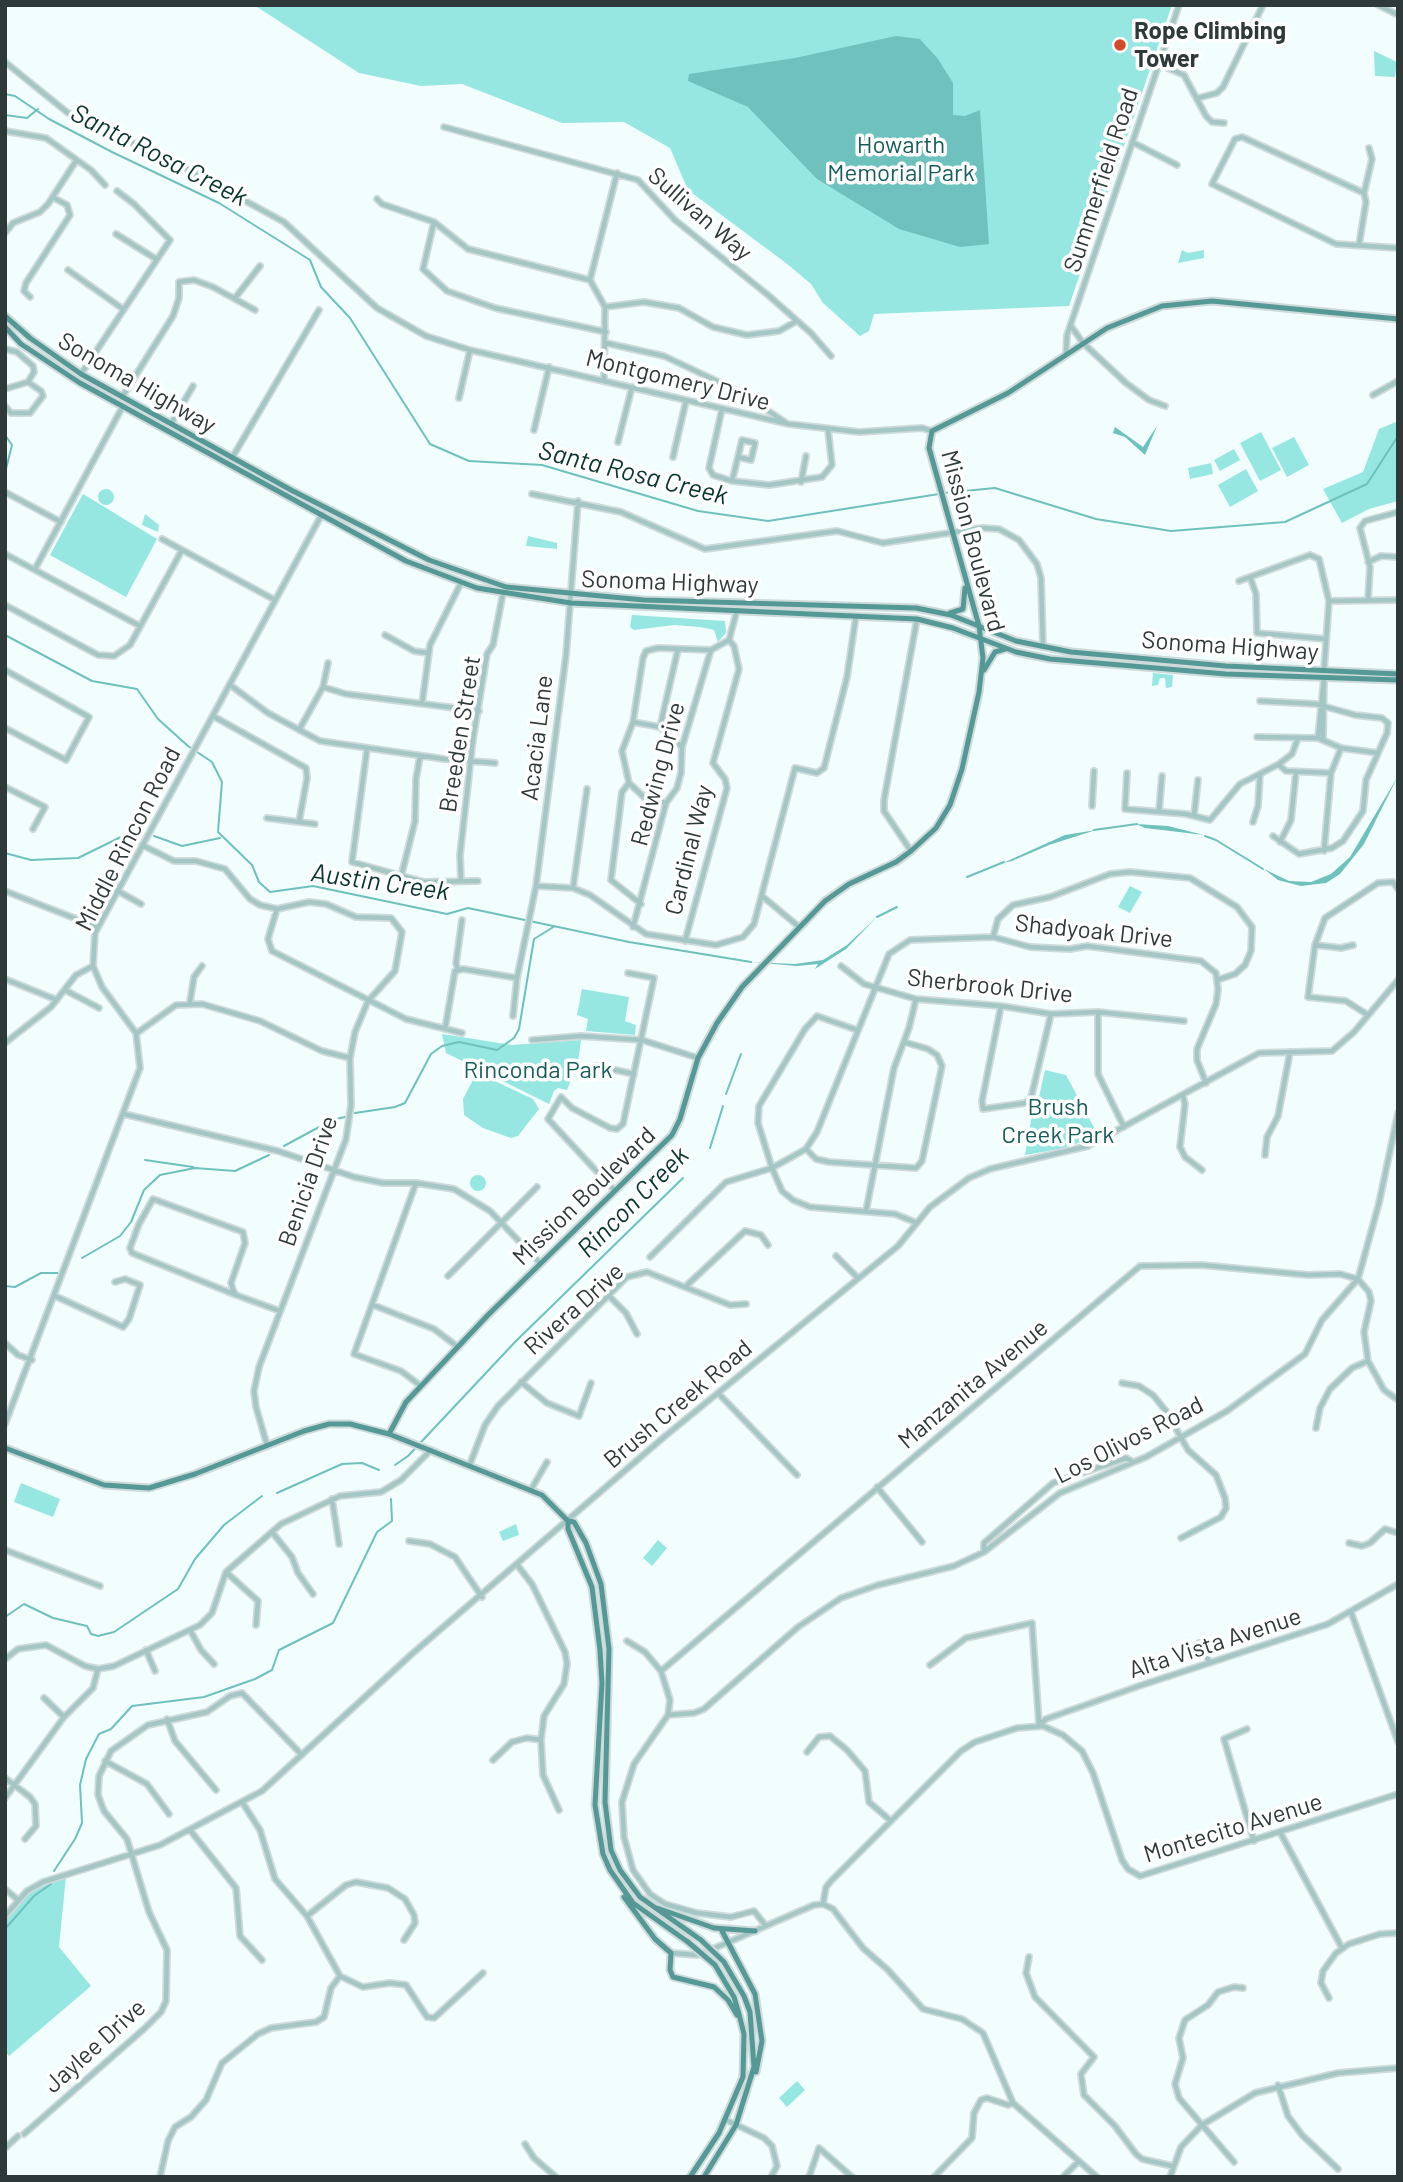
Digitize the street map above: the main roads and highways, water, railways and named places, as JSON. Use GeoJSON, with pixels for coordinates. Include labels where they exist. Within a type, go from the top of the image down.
{"type":"FeatureCollection","features":[{"type":"Feature","properties":{"kind":"main road","name":"Montgomery Drive"},"geometry":{"type":"LineString","coordinates":[[932,431],[1008,393],[1107,327],[1143,312],[1197,301],[1398,319]]}},
{"type":"Feature","properties":{"kind":"main road","name":"Sonoma Highway"},"geometry":{"type":"LineString","coordinates":[[5,316],[47,351],[81,374],[232,458],[406,561],[461,583],[503,593],[571,599],[917,619],[981,638],[1007,649],[1057,659],[1226,674],[1398,680]]}},
{"type":"Feature","properties":{"kind":"main road","name":"Sonoma Highway"},"geometry":{"type":"LineString","coordinates":[[5,327],[50,365],[323,511],[460,573],[516,589],[571,599],[737,601],[916,608],[944,613],[1016,641],[1071,652],[1226,666],[1398,674]]}},
{"type":"Feature","properties":{"kind":"main road"},"geometry":{"type":"LineString","coordinates":[[123,406],[124,398]]}},
{"type":"Feature","properties":{"kind":"main road","name":"Mission Boulevard"},"geometry":{"type":"LineString","coordinates":[[389,1434],[400,1410],[421,1386],[540,1263],[676,1129],[698,1058],[728,1006],[759,968],[799,926],[839,890],[911,852],[936,828],[956,790],[982,673],[978,625],[929,448],[932,431]]}},
{"type":"Feature","properties":{"kind":"main road"},"geometry":{"type":"LineString","coordinates":[[944,613],[963,610],[965,582]]}},
{"type":"Feature","properties":{"kind":"main road"},"geometry":{"type":"LineString","coordinates":[[737,601],[737,610]]}},
{"type":"Feature","properties":{"kind":"main road"},"geometry":{"type":"LineString","coordinates":[[982,673],[995,652],[1007,649]]}},
{"type":"Feature","properties":{"kind":"main road"},"geometry":{"type":"LineString","coordinates":[[1324,670],[1324,678]]}},
{"type":"Feature","properties":{"kind":"main road"},"geometry":{"type":"LineString","coordinates":[[5,1448],[95,1482],[127,1488],[169,1483],[329,1424],[360,1425],[431,1449],[532,1489],[568,1521],[574,1522],[586,1543],[604,1601],[610,1683],[606,1826],[611,1850],[620,1870],[640,1897],[701,1940],[724,1962],[750,2012],[754,2050],[752,2081]]}},
{"type":"Feature","properties":{"kind":"main road"},"geometry":{"type":"LineString","coordinates":[[568,1521],[568,1530],[587,1572],[595,1603],[602,1683],[595,1805],[603,1854],[621,1893],[647,1929],[671,1953],[670,1970],[673,1977],[682,1981],[702,1982],[722,1993],[736,2014],[744,2034]]}},
{"type":"Feature","properties":{"kind":"main road"},"geometry":{"type":"LineString","coordinates":[[615,1878],[647,1915],[688,1942],[715,1965],[734,1997],[744,2034],[743,2077],[726,2120],[711,2148],[690,2177]]}},
{"type":"Feature","properties":{"kind":"main road"},"geometry":{"type":"LineString","coordinates":[[640,1897],[657,1908],[721,1930],[755,1931]]}},
{"type":"Feature","properties":{"kind":"main road"},"geometry":{"type":"LineString","coordinates":[[704,2177],[736,2125],[760,2061],[759,2015],[755,1994],[721,1930]]}},
{"type":"Feature","properties":{"kind":"waterway","name":"Santa Rosa Creek"},"geometry":{"type":"LineString","coordinates":[[5,94],[15,96],[49,119],[112,152],[219,203],[310,260],[321,287],[350,318],[430,444],[469,461],[542,465],[698,511],[768,521],[939,494]]}},
{"type":"Feature","properties":{"kind":"waterway"},"geometry":{"type":"LineString","coordinates":[[5,115],[27,118],[38,109]]}},
{"type":"Feature","properties":{"kind":"waterway","name":"Austin Creek"},"geometry":{"type":"LineString","coordinates":[[5,435],[12,445],[5,473]]}},
{"type":"Feature","properties":{"kind":"waterway","name":"Santa Rosa Creek"},"geometry":{"type":"LineString","coordinates":[[944,493],[995,488],[1096,519],[1171,531],[1285,522],[1367,484],[1398,436]]}},
{"type":"Feature","properties":{"kind":"waterway","name":"Austin Creek"},"geometry":{"type":"LineString","coordinates":[[5,635],[92,681],[137,689],[158,719],[188,746],[212,762],[222,782],[218,832],[252,865],[259,882],[270,892],[313,886],[447,914],[468,908],[629,942],[751,962]]}},
{"type":"Feature","properties":{"kind":"waterway","name":"Rincon Creek"},"geometry":{"type":"LineString","coordinates":[[1094,830],[1137,824]]}},
{"type":"Feature","properties":{"kind":"waterway"},"geometry":{"type":"LineString","coordinates":[[136,829],[143,828]]}},
{"type":"Feature","properties":{"kind":"waterway"},"geometry":{"type":"LineString","coordinates":[[5,853],[31,860],[78,858],[125,835]]}},
{"type":"Feature","properties":{"kind":"waterway"},"geometry":{"type":"LineString","coordinates":[[154,836],[182,846],[220,838]]}},
{"type":"Feature","properties":{"kind":"waterway","name":"Rincon Creek"},"geometry":{"type":"LineString","coordinates":[[1205,836],[1263,869]]}},
{"type":"Feature","properties":{"kind":"waterway","name":"Rincon Creek"},"geometry":{"type":"LineString","coordinates":[[967,877],[1004,862]]}},
{"type":"Feature","properties":{"kind":"waterway","name":"Rincon Creek"},"geometry":{"type":"LineString","coordinates":[[877,917],[897,907]]}},
{"type":"Feature","properties":{"kind":"waterway"},"geometry":{"type":"LineString","coordinates":[[355,1113],[405,1103],[431,1054],[442,1046],[459,1042],[497,1050],[514,1038],[519,1029],[534,939],[555,926]]}},
{"type":"Feature","properties":{"kind":"waterway","name":"Rincon Creek"},"geometry":{"type":"LineString","coordinates":[[726,1094],[741,1054]]}},
{"type":"Feature","properties":{"kind":"waterway","name":"Rincon Creek"},"geometry":{"type":"LineString","coordinates":[[710,1148],[723,1106]]}},
{"type":"Feature","properties":{"kind":"waterway"},"geometry":{"type":"LineString","coordinates":[[284,1146],[332,1120],[345,1117]]}},
{"type":"Feature","properties":{"kind":"waterway"},"geometry":{"type":"LineString","coordinates":[[82,1258],[120,1236],[131,1222],[144,1190],[160,1175],[195,1168],[235,1171],[269,1155]]}},
{"type":"Feature","properties":{"kind":"waterway"},"geometry":{"type":"LineString","coordinates":[[145,1160],[193,1167]]}},
{"type":"Feature","properties":{"kind":"waterway","name":"Rincon Creek"},"geometry":{"type":"LineString","coordinates":[[395,1465],[408,1456],[515,1342],[683,1178]]}},
{"type":"Feature","properties":{"kind":"waterway"},"geometry":{"type":"LineString","coordinates":[[5,1286],[15,1287],[41,1273],[58,1273]]}},
{"type":"Feature","properties":{"kind":"waterway"},"geometry":{"type":"LineString","coordinates":[[277,1493],[342,1464],[362,1463],[379,1470]]}},
{"type":"Feature","properties":{"kind":"waterway"},"geometry":{"type":"LineString","coordinates":[[5,1617],[24,1604],[53,1618],[87,1626],[91,1634],[98,1636],[114,1632],[178,1589],[195,1559],[224,1525],[262,1496]]}},
{"type":"Feature","properties":{"kind":"waterway","name":"Rincon Creek"},"geometry":{"type":"LineString","coordinates":[[54,1871],[82,1823],[80,1785],[86,1759],[99,1734],[111,1729],[132,1706],[204,1697],[255,1679],[272,1670],[279,1650],[333,1623],[377,1532],[392,1521],[391,1499]]}},
{"type":"Feature","properties":{"kind":"waterway","name":"Rincon Creek"},"geometry":{"type":"LineString","coordinates":[[5,1929],[34,1896],[51,1884]]}},
{"type":"Feature","properties":{"kind":"place","name":"Rope Climbing Tower"},"geometry":{"type":"Point","coordinates":[1120,45]}},
{"type":"Feature","properties":{"kind":"park label","name":"Howarth Memorial Park"},"geometry":{"type":"Point","coordinates":[901,159]}},
{"type":"Feature","properties":{"kind":"park label","name":"Rinconda Park"},"geometry":{"type":"Point","coordinates":[538,1070]}},
{"type":"Feature","properties":{"kind":"park label","name":"Brush Creek Park"},"geometry":{"type":"Point","coordinates":[1058,1121]}}]}
